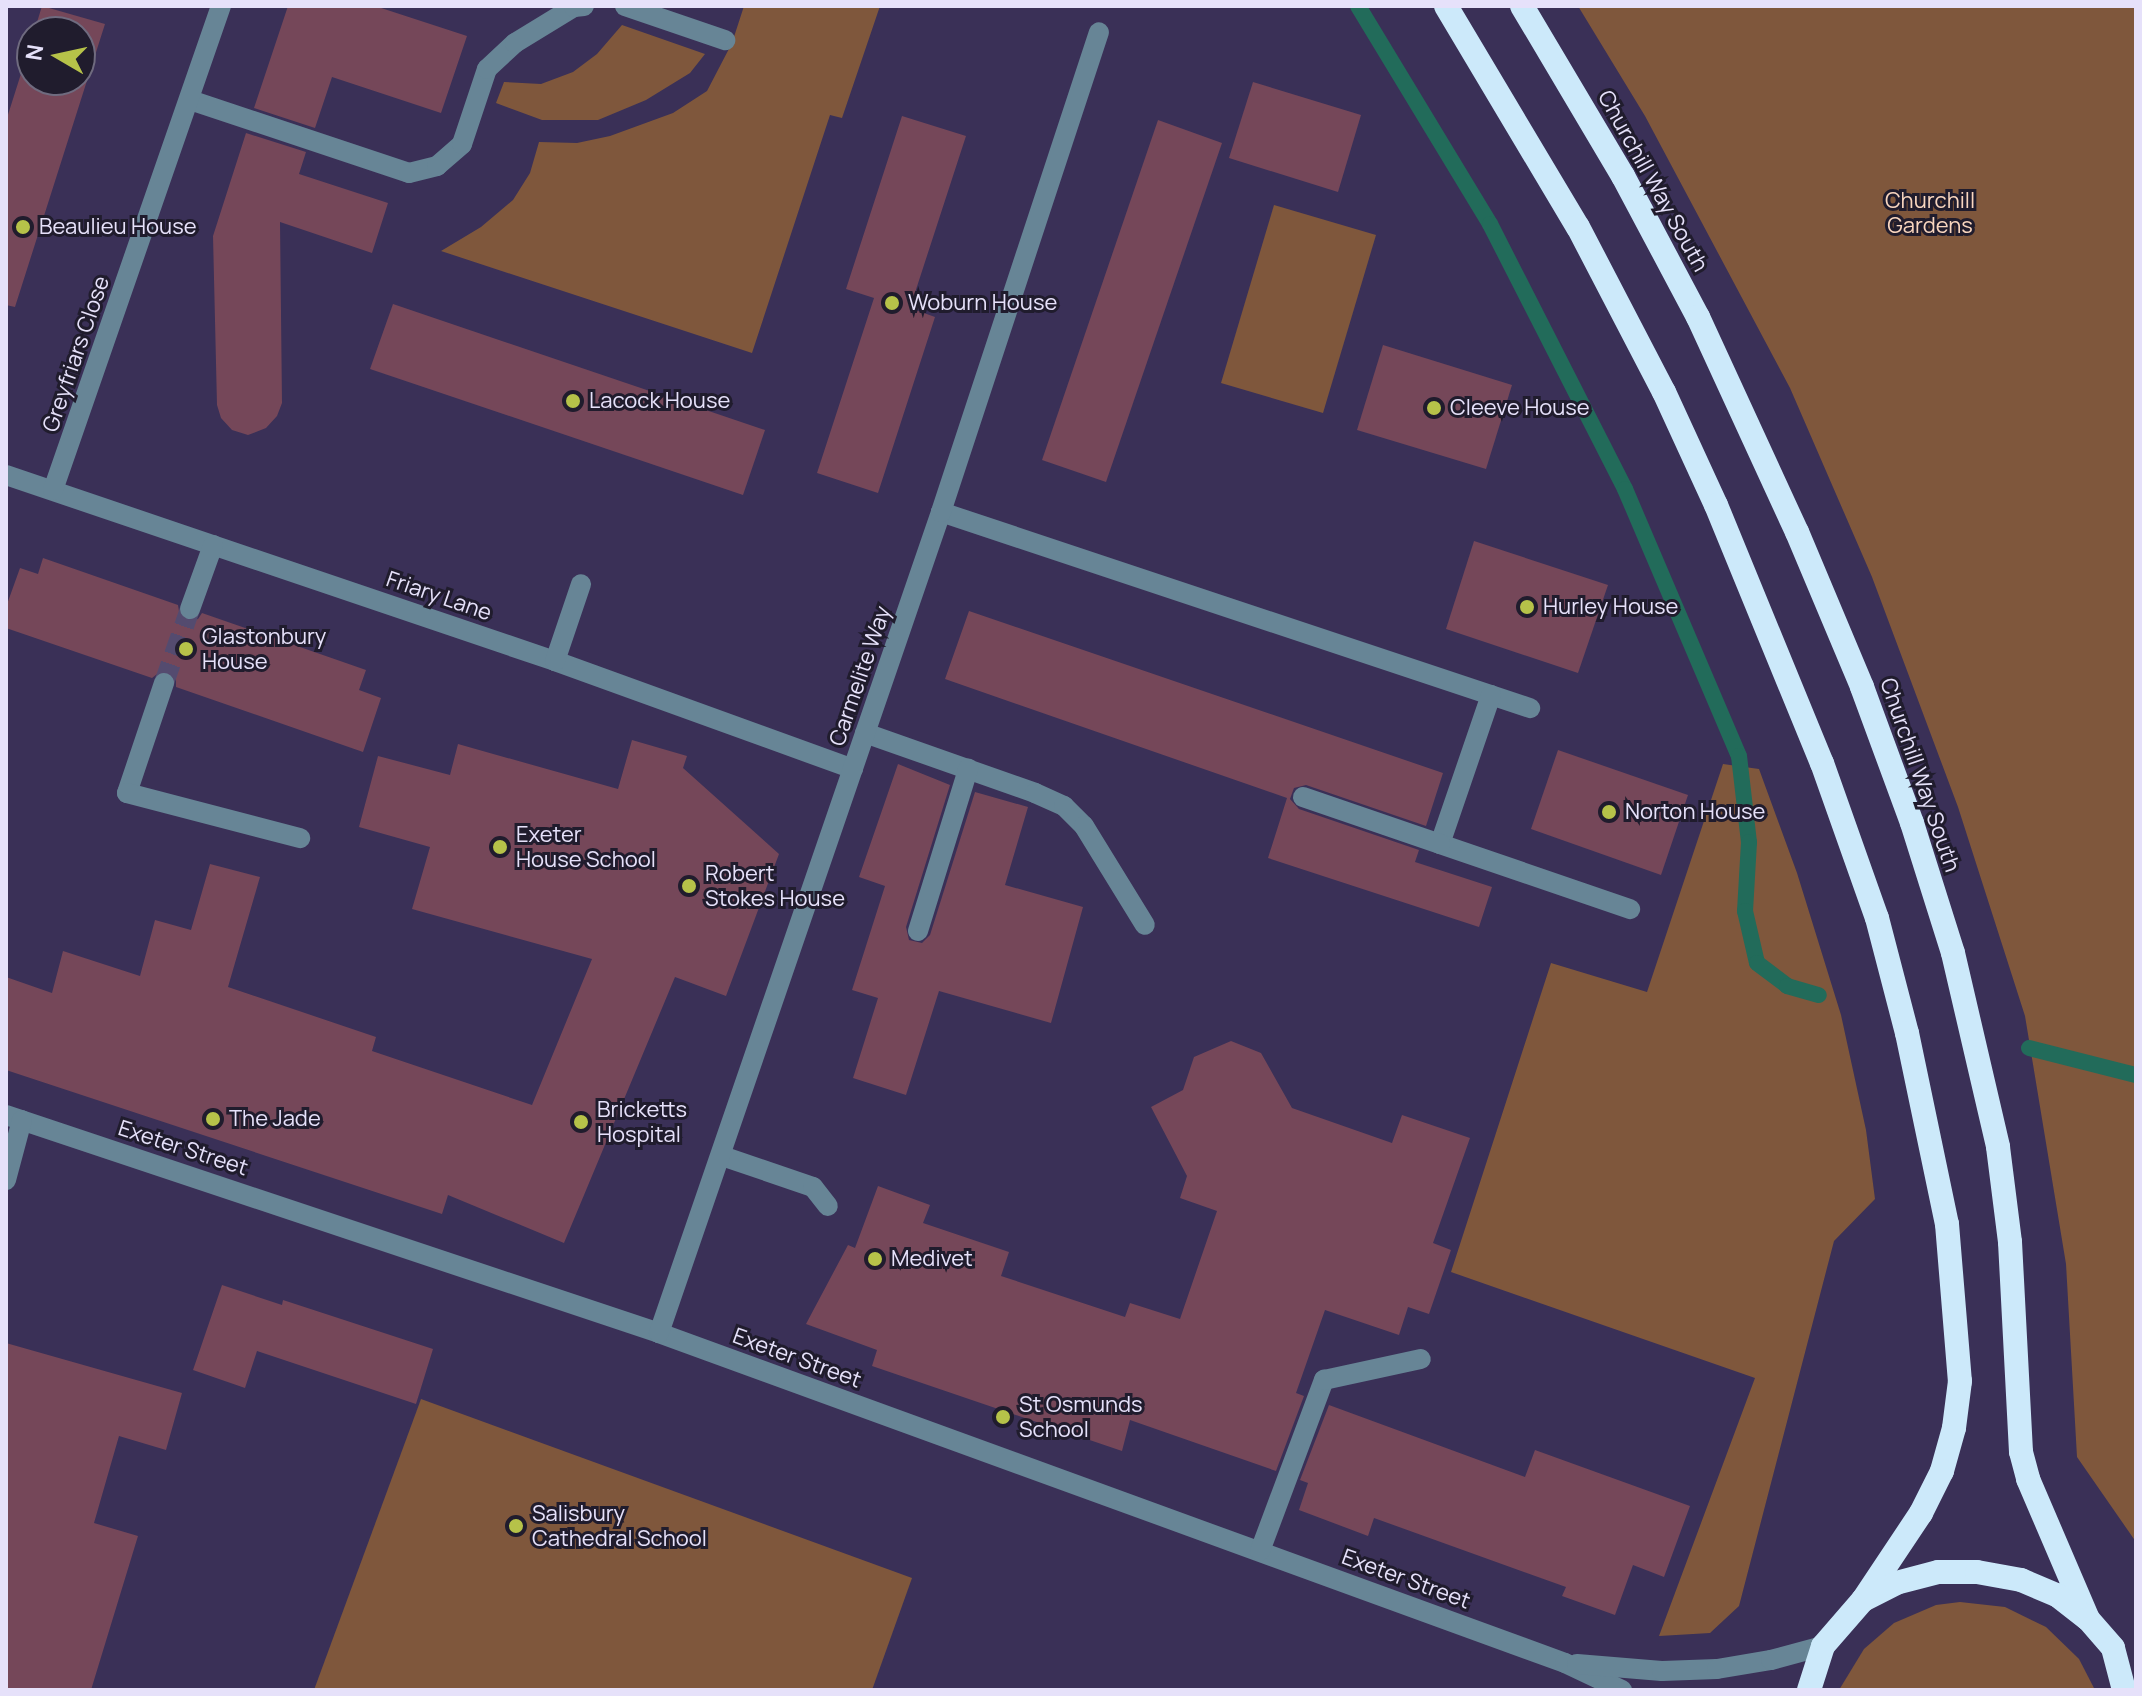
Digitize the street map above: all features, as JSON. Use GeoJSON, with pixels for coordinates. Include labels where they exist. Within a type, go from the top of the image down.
{"type":"FeatureCollection","features":[{"type":"Feature","properties":{"kind":"highway"},"geometry":{"type":"LineString","coordinates":[[1446,6],[1578,227],[1664,392],[1716,505],[1822,763],[1877,918],[1907,1033],[1947,1224],[1960,1381],[1954,1428],[1942,1471],[1921,1513],[1863,1600],[1823,1646],[1809,1690]]}},
{"type":"Feature","properties":{"kind":"highway","name":"Churchill Way South"},"geometry":{"type":"LineString","coordinates":[[1522,6],[1623,176],[1698,317],[1797,532],[1862,687],[1912,823],[1953,953],[1998,1147],[2010,1242],[2021,1452],[2028,1479],[2088,1619]]}},
{"type":"Feature","properties":{"kind":"highway"},"geometry":{"type":"LineString","coordinates":[[1863,1600],[1896,1583],[1938,1572],[1977,1572],[2033,1585],[2057,1595],[2088,1619],[2113,1648],[2136,1668]]}},
{"type":"Feature","properties":{"kind":"highway"},"geometry":{"type":"LineString","coordinates":[[2113,1648],[2124,1690]]}},
{"type":"Feature","properties":{"kind":"street","name":"Greyfriars Close"},"geometry":{"type":"LineString","coordinates":[[53,490],[221,6]]}},
{"type":"Feature","properties":{"kind":"street"},"geometry":{"type":"LineString","coordinates":[[190,100],[409,173],[437,166],[462,144],[487,69],[505,51],[574,7],[584,6]]}},
{"type":"Feature","properties":{"kind":"street"},"geometry":{"type":"LineString","coordinates":[[625,6],[725,40]]}},
{"type":"Feature","properties":{"kind":"street","name":"Carmelite Way"},"geometry":{"type":"LineString","coordinates":[[659,1333],[941,512],[1099,32]]}},
{"type":"Feature","properties":{"kind":"street","name":"Friary Lane"},"geometry":{"type":"LineString","coordinates":[[6,475],[555,661],[853,769]]}},
{"type":"Feature","properties":{"kind":"street"},"geometry":{"type":"LineString","coordinates":[[941,512],[1530,708]]}},
{"type":"Feature","properties":{"kind":"street"},"geometry":{"type":"LineString","coordinates":[[190,609],[213,545]]}},
{"type":"Feature","properties":{"kind":"street"},"geometry":{"type":"LineString","coordinates":[[555,661],[581,584]]}},
{"type":"Feature","properties":{"kind":"street"},"geometry":{"type":"LineString","coordinates":[[164,683],[127,793],[300,838]]}},
{"type":"Feature","properties":{"kind":"street"},"geometry":{"type":"LineString","coordinates":[[1440,844],[1491,695]]}},
{"type":"Feature","properties":{"kind":"street"},"geometry":{"type":"LineString","coordinates":[[865,733],[1064,806],[1084,826],[1145,925]]}},
{"type":"Feature","properties":{"kind":"street"},"geometry":{"type":"LineString","coordinates":[[918,931],[968,769]]}},
{"type":"Feature","properties":{"kind":"street"},"geometry":{"type":"LineString","coordinates":[[1303,797],[1630,909]]}},
{"type":"Feature","properties":{"kind":"street"},"geometry":{"type":"LineString","coordinates":[[6,1180],[14,1118]]}},
{"type":"Feature","properties":{"kind":"street","name":"Exeter Street"},"geometry":{"type":"LineString","coordinates":[[14,1118],[659,1333],[1565,1663],[1622,1690]]}},
{"type":"Feature","properties":{"kind":"street"},"geometry":{"type":"LineString","coordinates":[[722,1156],[813,1187],[828,1206]]}},
{"type":"Feature","properties":{"kind":"street"},"geometry":{"type":"LineString","coordinates":[[1260,1551],[1324,1380],[1421,1359]]}},
{"type":"Feature","properties":{"kind":"street","name":"Exeter Street"},"geometry":{"type":"LineString","coordinates":[[1565,1663],[1662,1671],[1717,1669],[1823,1646]]}},
{"type":"Feature","properties":{"kind":"green space"},"geometry":{"type":"Polygon","coordinates":[[[744,6],[880,6],[842,118],[830,115],[752,353],[441,251],[481,227],[513,200],[530,173],[539,142],[577,143],[610,136],[673,113],[707,91],[732,43],[744,6]]]}},
{"type":"Feature","properties":{"kind":"green space","name":"Churchill Gardens"},"geometry":{"type":"Polygon","coordinates":[[[1578,6],[2136,6],[2136,1542],[2077,1457],[2066,1264],[2025,1016],[1958,807],[1872,577],[1790,388],[1645,116],[1578,6]]]}},
{"type":"Feature","properties":{"kind":"green space"},"geometry":{"type":"Polygon","coordinates":[[[622,25],[705,54],[690,73],[646,100],[598,120],[542,120],[496,103],[504,82],[541,84],[573,72],[597,54],[622,25]]]}},
{"type":"Feature","properties":{"kind":"green space"},"geometry":{"type":"Polygon","coordinates":[[[1274,205],[1376,235],[1323,413],[1221,383],[1274,205]]]}},
{"type":"Feature","properties":{"kind":"green space"},"geometry":{"type":"Polygon","coordinates":[[[1723,764],[1759,769],[1797,873],[1841,1015],[1866,1130],[1875,1199],[1834,1241],[1739,1606],[1710,1633],[1659,1636],[1755,1378],[1451,1272],[1551,963],[1647,992],[1723,764]]]}},
{"type":"Feature","properties":{"kind":"green space"},"geometry":{"type":"Polygon","coordinates":[[[421,1399],[912,1578],[872,1690],[314,1690],[421,1399]]]}},
{"type":"Feature","properties":{"kind":"green space"},"geometry":{"type":"Polygon","coordinates":[[[1960,1602],[2005,1607],[2046,1627],[2079,1659],[2095,1690],[1839,1690],[1864,1649],[1894,1623],[1936,1605],[1960,1602]]]}},
{"type":"Feature","properties":{"kind":"building","name":"Beaulieu House"},"geometry":{"type":"Polygon","coordinates":[[[42,6],[77,16],[39,16],[42,6]]]}},
{"type":"Feature","properties":{"kind":"building"},"geometry":{"type":"Polygon","coordinates":[[[288,6],[375,6],[467,36],[441,113],[332,77],[315,128],[254,108],[288,6]]]}},
{"type":"Feature","properties":{"kind":"building","name":"Beaulieu House"},"geometry":{"type":"Polygon","coordinates":[[[96,21],[105,24],[96,52],[96,21]]]}},
{"type":"Feature","properties":{"kind":"building"},"geometry":{"type":"Polygon","coordinates":[[[1253,82],[1361,115],[1338,192],[1229,158],[1253,82]]]}},
{"type":"Feature","properties":{"kind":"building","name":"Beaulieu House"},"geometry":{"type":"Polygon","coordinates":[[[16,89],[16,96],[82,96],[15,307],[6,305],[6,121],[16,89]]]}},
{"type":"Feature","properties":{"kind":"building","name":"Woburn House"},"geometry":{"type":"Polygon","coordinates":[[[902,116],[966,136],[910,308],[935,317],[878,493],[817,473],[874,298],[846,289],[902,116]]]}},
{"type":"Feature","properties":{"kind":"building"},"geometry":{"type":"Polygon","coordinates":[[[1158,120],[1222,143],[1106,482],[1042,460],[1158,120]]]}},
{"type":"Feature","properties":{"kind":"building"},"geometry":{"type":"Polygon","coordinates":[[[246,133],[306,152],[299,174],[388,203],[372,253],[280,222],[282,403],[277,416],[266,428],[248,435],[232,430],[221,418],[217,405],[213,236],[246,133]]]}},
{"type":"Feature","properties":{"kind":"building","name":"Lacock House"},"geometry":{"type":"Polygon","coordinates":[[[393,304],[765,430],[743,495],[370,369],[393,304]]]}},
{"type":"Feature","properties":{"kind":"building","name":"Cleeve House"},"geometry":{"type":"Polygon","coordinates":[[[1383,345],[1512,385],[1486,469],[1357,430],[1383,345]]]}},
{"type":"Feature","properties":{"kind":"building","name":"Hurley House"},"geometry":{"type":"Polygon","coordinates":[[[1474,541],[1608,585],[1578,673],[1446,629],[1474,541]]]}},
{"type":"Feature","properties":{"kind":"building","name":"Glastonbury House"},"geometry":{"type":"Polygon","coordinates":[[[43,558],[178,605],[180,617],[186,621],[198,619],[202,613],[366,670],[359,690],[381,698],[363,752],[176,687],[176,680],[169,671],[161,671],[152,678],[6,628],[6,607],[20,568],[38,574],[43,558]]]}},
{"type":"Feature","properties":{"kind":"building"},"geometry":{"type":"Polygon","coordinates":[[[969,611],[1443,773],[1426,826],[1306,785],[1294,788],[1290,799],[1299,809],[1419,850],[1415,862],[1492,887],[1479,927],[1268,858],[1287,798],[945,679],[969,611]]]}},
{"type":"Feature","properties":{"kind":"building"},"geometry":{"type":"Polygon","coordinates":[[[632,740],[687,756],[683,768],[779,854],[726,996],[675,977],[564,1243],[448,1195],[442,1214],[6,1070],[6,977],[52,993],[63,951],[140,976],[155,920],[191,930],[210,864],[260,877],[228,987],[376,1037],[372,1051],[532,1105],[592,959],[412,909],[430,847],[359,827],[378,756],[450,775],[458,744],[618,789],[632,740]]]}},
{"type":"Feature","properties":{"kind":"building","name":"Norton House"},"geometry":{"type":"Polygon","coordinates":[[[1558,750],[1688,795],[1661,875],[1531,829],[1558,750]]]}},
{"type":"Feature","properties":{"kind":"building"},"geometry":{"type":"Polygon","coordinates":[[[898,764],[950,785],[906,927],[909,940],[922,943],[930,935],[975,792],[1028,807],[1005,885],[1083,907],[1051,1023],[939,991],[906,1095],[853,1078],[878,998],[852,990],[885,886],[859,877],[898,764]]]}},
{"type":"Feature","properties":{"kind":"building"},"geometry":{"type":"Polygon","coordinates":[[[1231,1041],[1261,1053],[1292,1108],[1392,1143],[1402,1115],[1470,1138],[1433,1243],[1451,1250],[1429,1314],[1408,1307],[1399,1335],[1325,1310],[1296,1393],[1304,1396],[1276,1471],[1130,1420],[1122,1451],[872,1366],[877,1350],[806,1324],[848,1245],[855,1248],[878,1186],[930,1205],[923,1223],[1009,1252],[1001,1276],[1125,1317],[1130,1303],[1180,1319],[1217,1211],[1180,1198],[1187,1176],[1151,1107],[1183,1090],[1194,1057],[1231,1041]]]}},
{"type":"Feature","properties":{"kind":"building"},"geometry":{"type":"Polygon","coordinates":[[[222,1285],[282,1305],[283,1300],[433,1349],[416,1404],[257,1351],[245,1388],[193,1370],[222,1285]]]}},
{"type":"Feature","properties":{"kind":"building"},"geometry":{"type":"Polygon","coordinates":[[[6,1343],[182,1393],[166,1450],[119,1436],[94,1523],[138,1536],[91,1690],[6,1690],[6,1343]]]}},
{"type":"Feature","properties":{"kind":"building"},"geometry":{"type":"Polygon","coordinates":[[[1329,1405],[1525,1477],[1535,1450],[1690,1506],[1664,1577],[1633,1565],[1615,1615],[1562,1596],[1566,1587],[1374,1518],[1368,1536],[1299,1510],[1308,1483],[1300,1480],[1329,1405]]]}},
{"type":"Feature","properties":{"kind":"waterway"},"geometry":{"type":"LineString","coordinates":[[1358,6],[1490,224],[1625,489],[1739,756],[1749,842],[1745,911],[1757,963],[1787,986],[1819,995]]}},
{"type":"Feature","properties":{"kind":"waterway"},"geometry":{"type":"LineString","coordinates":[[2029,1048],[2136,1075]]}},
{"type":"Feature","properties":{"kind":"tunnel"},"geometry":{"type":"LineString","coordinates":[[164,683],[190,609]]}},
{"type":"Feature","properties":{"kind":"place","name":"Beaulieu House"},"geometry":{"type":"Point","coordinates":[23,227]}},
{"type":"Feature","properties":{"kind":"place","name":"Woburn House"},"geometry":{"type":"Point","coordinates":[892,303]}},
{"type":"Feature","properties":{"kind":"place","name":"Lacock House"},"geometry":{"type":"Point","coordinates":[573,401]}},
{"type":"Feature","properties":{"kind":"place","name":"Cleeve House"},"geometry":{"type":"Point","coordinates":[1434,408]}},
{"type":"Feature","properties":{"kind":"place","name":"Hurley House"},"geometry":{"type":"Point","coordinates":[1527,607]}},
{"type":"Feature","properties":{"kind":"place","name":"Glastonbury House"},"geometry":{"type":"Point","coordinates":[186,649]}},
{"type":"Feature","properties":{"kind":"place","name":"Norton House"},"geometry":{"type":"Point","coordinates":[1609,812]}},
{"type":"Feature","properties":{"kind":"place","name":"Exeter House School"},"geometry":{"type":"Point","coordinates":[500,847]}},
{"type":"Feature","properties":{"kind":"place","name":"Robert Stokes House"},"geometry":{"type":"Point","coordinates":[689,886]}},
{"type":"Feature","properties":{"kind":"place","name":"The Jade"},"geometry":{"type":"Point","coordinates":[213,1119]}},
{"type":"Feature","properties":{"kind":"place","name":"Bricketts Hospital"},"geometry":{"type":"Point","coordinates":[581,1122]}},
{"type":"Feature","properties":{"kind":"place","name":"Medivet"},"geometry":{"type":"Point","coordinates":[875,1259]}},
{"type":"Feature","properties":{"kind":"place","name":"St Osmunds School"},"geometry":{"type":"Point","coordinates":[1003,1417]}},
{"type":"Feature","properties":{"kind":"place","name":"Salisbury Cathedral School"},"geometry":{"type":"Point","coordinates":[516,1526]}}]}
